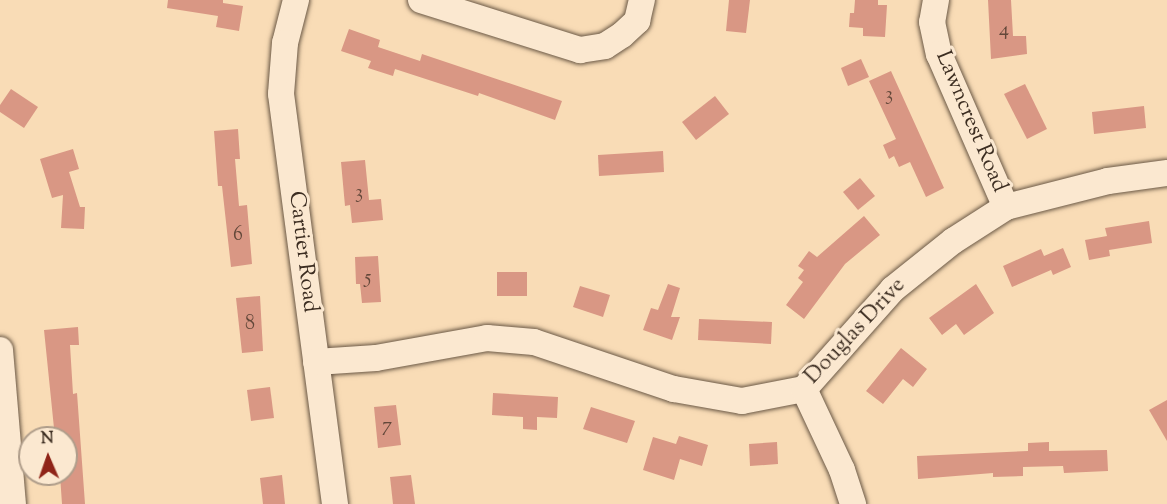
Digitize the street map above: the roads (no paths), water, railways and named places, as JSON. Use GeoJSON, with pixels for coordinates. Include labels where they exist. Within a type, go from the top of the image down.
{"type":"FeatureCollection","features":[{"type":"Feature","properties":{"kind":"street","name":"Cartier Road"},"geometry":{"type":"LineString","coordinates":[[296,0],[285,43],[281,94],[335,504]]}},
{"type":"Feature","properties":{"kind":"street"},"geometry":{"type":"LineString","coordinates":[[422,0],[580,50],[605,46],[622,35],[637,21],[642,0]]}},
{"type":"Feature","properties":{"kind":"street","name":"Lawncrest Road"},"geometry":{"type":"LineString","coordinates":[[936,0],[932,22],[939,54],[1006,207]]}},
{"type":"Feature","properties":{"kind":"street","name":"Douglas Drive"},"geometry":{"type":"LineString","coordinates":[[316,362],[376,358],[487,338],[534,342],[674,389],[742,401],[804,388],[893,289],[953,241],[1006,207],[1108,181],[1167,173]]}},
{"type":"Feature","properties":{"kind":"street"},"geometry":{"type":"LineString","coordinates":[[0,350],[8,491]]}},
{"type":"Feature","properties":{"kind":"street"},"geometry":{"type":"LineString","coordinates":[[804,388],[842,470],[853,504]]}}]}
